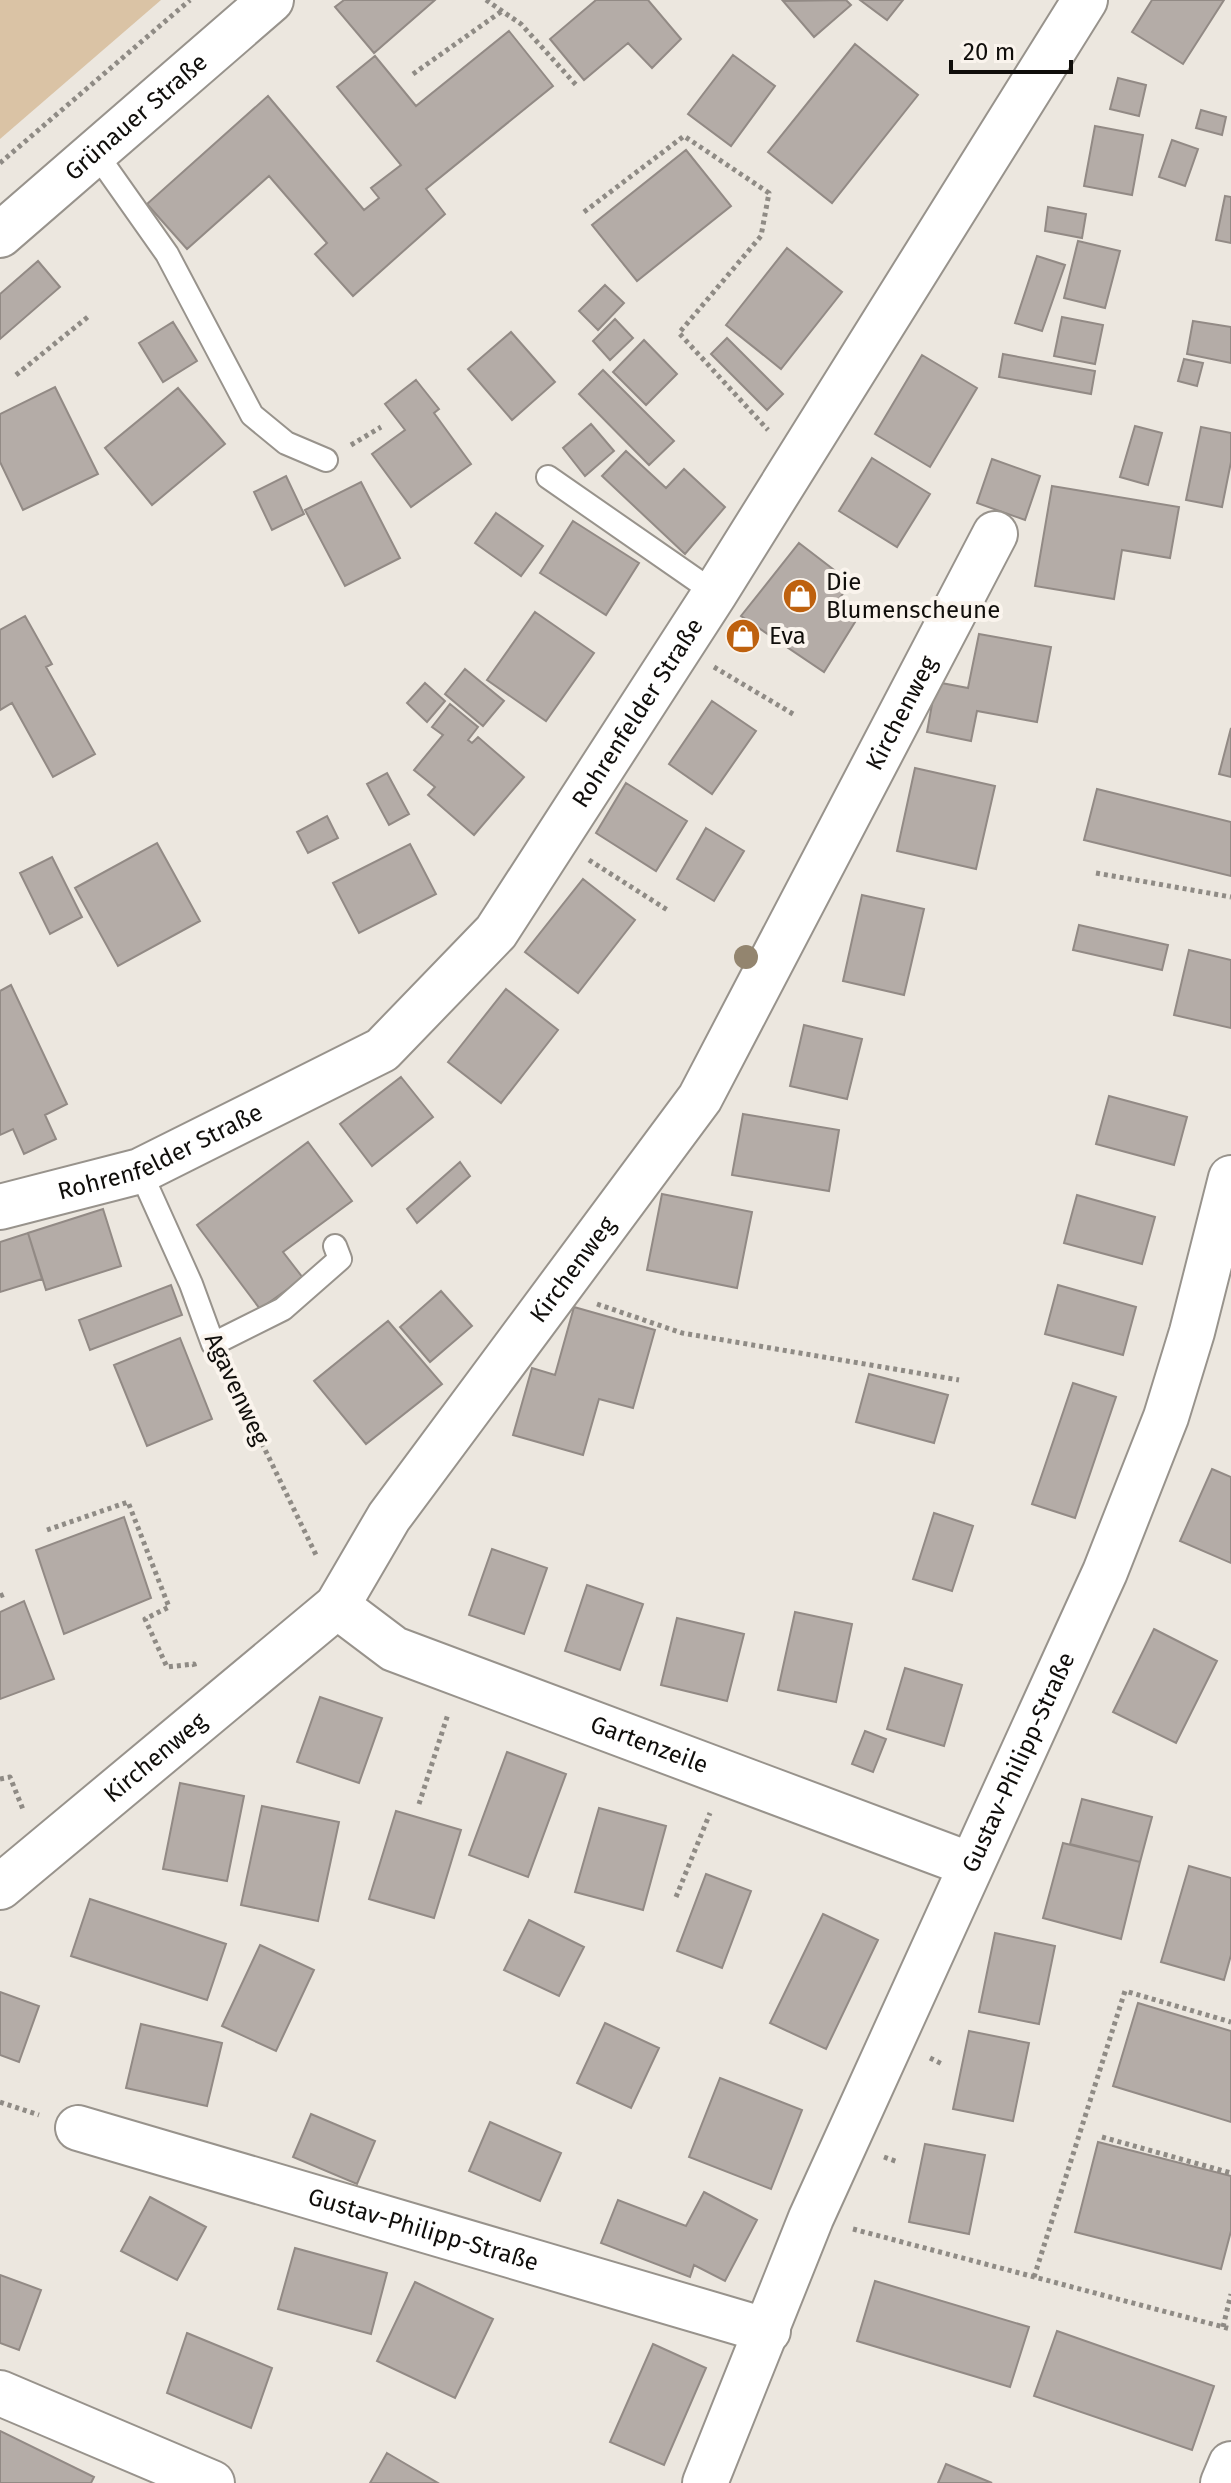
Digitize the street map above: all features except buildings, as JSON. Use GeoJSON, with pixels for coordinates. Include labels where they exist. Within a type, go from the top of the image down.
{"type":"FeatureCollection","features":[{"type":"Feature","properties":{"kind":"street","name":"Grünauer Straße"},"geometry":{"type":"LineString","coordinates":[[0,235],[271,0]]}},
{"type":"Feature","properties":{"kind":"street","name":"Rohrenfelder Straße"},"geometry":{"type":"LineString","coordinates":[[0,1207],[140,1171],[382,1050],[496,932],[681,647],[1085,0]]}},
{"type":"Feature","properties":{"kind":"street","name":"Kirchenweg"},"geometry":{"type":"LineString","coordinates":[[0,1887],[337,1606],[389,1517],[700,1098],[995,534]]}},
{"type":"Feature","properties":{"kind":"street","name":"Gustav-Philipp-Straße"},"geometry":{"type":"LineString","coordinates":[[705,2483],[811,2218],[1105,1572],[1166,1417],[1192,1332],[1231,1178]]}},
{"type":"Feature","properties":{"kind":"street","name":"Gartenzeile"},"geometry":{"type":"LineString","coordinates":[[337,1606],[394,1649],[971,1865]]}},
{"type":"Feature","properties":{"kind":"street","name":"Gustav-Philipp-Straße"},"geometry":{"type":"LineString","coordinates":[[78,2128],[768,2331]]}},
{"type":"Feature","properties":{"kind":"street"},"geometry":{"type":"LineString","coordinates":[[0,2393],[212,2483]]}},
{"type":"Feature","properties":{"kind":"street"},"geometry":{"type":"LineString","coordinates":[[1223,2483],[1231,2464]]}},
{"type":"Feature","properties":{"kind":"lane"},"geometry":{"type":"LineString","coordinates":[[95,152],[167,254],[252,415],[286,443],[326,460]]}},
{"type":"Feature","properties":{"kind":"lane"},"geometry":{"type":"LineString","coordinates":[[548,477],[715,593]]}},
{"type":"Feature","properties":{"kind":"lane","name":"Agavenweg"},"geometry":{"type":"LineString","coordinates":[[140,1171],[191,1284],[213,1344]]}},
{"type":"Feature","properties":{"kind":"lane"},"geometry":{"type":"LineString","coordinates":[[213,1344],[283,1309],[340,1259],[335,1246]]}},
{"type":"Feature","properties":{"kind":"path"},"geometry":{"type":"LineString","coordinates":[[0,163],[190,0]]}},
{"type":"Feature","properties":{"kind":"path"},"geometry":{"type":"LineString","coordinates":[[486,0],[521,24],[577,86]]}},
{"type":"Feature","properties":{"kind":"path"},"geometry":{"type":"LineString","coordinates":[[413,74],[502,11]]}},
{"type":"Feature","properties":{"kind":"path"},"geometry":{"type":"LineString","coordinates":[[584,212],[684,136],[769,193],[761,236],[679,333],[797,462]]}},
{"type":"Feature","properties":{"kind":"path"},"geometry":{"type":"LineString","coordinates":[[16,375],[89,316]]}},
{"type":"Feature","properties":{"kind":"path"},"geometry":{"type":"LineString","coordinates":[[681,647],[793,714]]}},
{"type":"Feature","properties":{"kind":"path"},"geometry":{"type":"LineString","coordinates":[[557,839],[669,911]]}},
{"type":"Feature","properties":{"kind":"path"},"geometry":{"type":"LineString","coordinates":[[1096,873],[1231,897]]}},
{"type":"Feature","properties":{"kind":"path"},"geometry":{"type":"LineString","coordinates":[[557,1291],[682,1333],[959,1380]]}},
{"type":"Feature","properties":{"kind":"path","name":"Agavenweg"},"geometry":{"type":"LineString","coordinates":[[213,1344],[313,1549],[337,1606]]}},
{"type":"Feature","properties":{"kind":"path"},"geometry":{"type":"LineString","coordinates":[[47,1530],[128,1502],[169,1607],[145,1619],[167,1667],[194,1664],[213,1710]]}},
{"type":"Feature","properties":{"kind":"path"},"geometry":{"type":"LineString","coordinates":[[0,1596],[7,1593]]}},
{"type":"Feature","properties":{"kind":"path"},"geometry":{"type":"LineString","coordinates":[[419,1804],[461,1674]]}},
{"type":"Feature","properties":{"kind":"path"},"geometry":{"type":"LineString","coordinates":[[676,1897],[726,1773]]}},
{"type":"Feature","properties":{"kind":"path"},"geometry":{"type":"LineString","coordinates":[[1034,2277],[1125,1991],[1231,2022]]}},
{"type":"Feature","properties":{"kind":"path"},"geometry":{"type":"LineString","coordinates":[[1102,2137],[1231,2173]]}},
{"type":"Feature","properties":{"kind":"path"},"geometry":{"type":"LineString","coordinates":[[811,2218],[1231,2329]]}},
{"type":"Feature","properties":{"kind":"path"},"geometry":{"type":"LineString","coordinates":[[1223,2327],[1231,2294]]}},
{"type":"Feature","properties":{"kind":"shaded area"},"geometry":{"type":"Polygon","coordinates":[[[0,0],[161,0],[0,139],[0,0]]]}},
{"type":"Feature","properties":{"kind":"place","name":"Die Blumenscheune"},"geometry":{"type":"Point","coordinates":[800,596]}},
{"type":"Feature","properties":{"kind":"place","name":"Eva"},"geometry":{"type":"Point","coordinates":[743,636]}}]}
